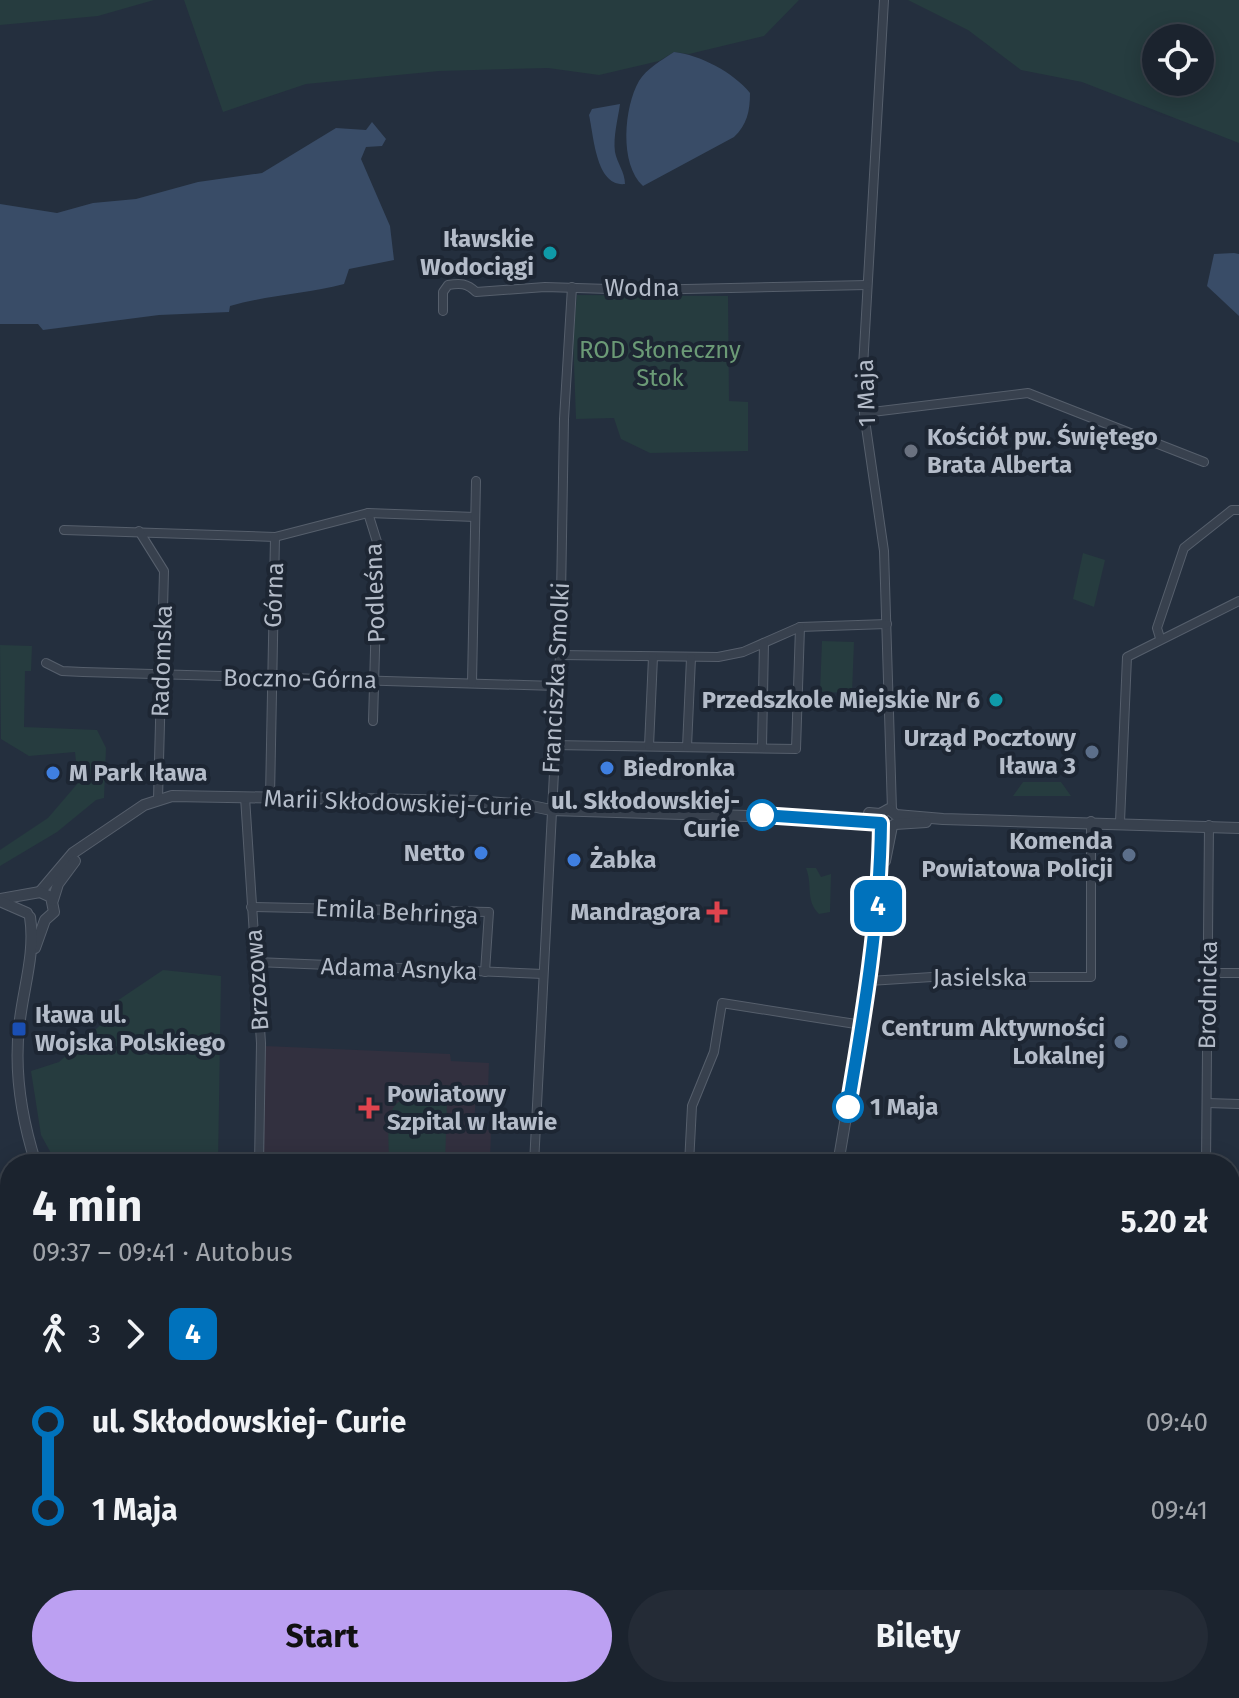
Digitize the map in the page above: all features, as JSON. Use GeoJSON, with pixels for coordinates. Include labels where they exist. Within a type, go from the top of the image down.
{"type":"FeatureCollection","features":[{"type":"Feature","properties":{"kind":"street","name":"1 Maja"},"geometry":{"type":"LineString","coordinates":[[840,1154],[869,981],[889,785],[884,551],[864,413],[867,285],[884,0]]}},
{"type":"Feature","properties":{"kind":"street","name":"Wodna"},"geometry":{"type":"LineString","coordinates":[[443,311],[443,292],[448,285],[470,285],[476,292],[572,287],[641,290],[867,285]]}},
{"type":"Feature","properties":{"kind":"street","name":"Franciszka Smolki"},"geometry":{"type":"LineString","coordinates":[[534,1154],[556,686],[560,655],[564,419],[572,287]]}},
{"type":"Feature","properties":{"kind":"street"},"geometry":{"type":"LineString","coordinates":[[864,413],[1028,393],[1204,462]]}},
{"type":"Feature","properties":{"kind":"street"},"geometry":{"type":"LineString","coordinates":[[472,683],[476,481]]}},
{"type":"Feature","properties":{"kind":"street"},"geometry":{"type":"LineString","coordinates":[[1156,640],[1157,628],[1184,548],[1232,510],[1239,510]]}},
{"type":"Feature","properties":{"kind":"street"},"geometry":{"type":"LineString","coordinates":[[64,530],[275,537],[368,513],[475,517]]}},
{"type":"Feature","properties":{"kind":"street","name":"Podleśna"},"geometry":{"type":"LineString","coordinates":[[368,513],[378,545],[373,721]]}},
{"type":"Feature","properties":{"kind":"street","name":"Radomska"},"geometry":{"type":"LineString","coordinates":[[139,531],[164,571],[158,799]]}},
{"type":"Feature","properties":{"kind":"street","name":"Górna"},"geometry":{"type":"LineString","coordinates":[[270,797],[275,537]]}},
{"type":"Feature","properties":{"kind":"street"},"geometry":{"type":"LineString","coordinates":[[1120,822],[1124,664],[1132,651],[1239,601]]}},
{"type":"Feature","properties":{"kind":"street"},"geometry":{"type":"LineString","coordinates":[[560,655],[731,656],[800,627],[887,624]]}},
{"type":"Feature","properties":{"kind":"street"},"geometry":{"type":"LineString","coordinates":[[553,745],[796,749],[800,627]]}},
{"type":"Feature","properties":{"kind":"street"},"geometry":{"type":"LineString","coordinates":[[762,747],[764,643]]}},
{"type":"Feature","properties":{"kind":"street"},"geometry":{"type":"LineString","coordinates":[[649,746],[653,657]]}},
{"type":"Feature","properties":{"kind":"street"},"geometry":{"type":"LineString","coordinates":[[687,747],[691,658]]}},
{"type":"Feature","properties":{"kind":"street","name":"Boczno-Górna"},"geometry":{"type":"LineString","coordinates":[[46,663],[62,671],[556,686]]}},
{"type":"Feature","properties":{"kind":"street","name":"Brzozowa"},"geometry":{"type":"LineString","coordinates":[[245,797],[261,1043],[259,1154]]}},
{"type":"Feature","properties":{"kind":"street","name":"Marii Skłodowskiej-Curie"},"geometry":{"type":"LineString","coordinates":[[158,799],[270,797],[475,801],[551,810],[811,816],[837,812],[887,818],[1091,821],[1239,828]]}},
{"type":"Feature","properties":{"kind":"street"},"geometry":{"type":"LineString","coordinates":[[29,969],[28,915],[35,894],[73,853],[158,799]]}},
{"type":"Feature","properties":{"kind":"street","name":"Jasielska"},"geometry":{"type":"LineString","coordinates":[[869,981],[932,977],[1091,977],[1091,821]]}},
{"type":"Feature","properties":{"kind":"street","name":"Brodnicka"},"geometry":{"type":"LineString","coordinates":[[1206,1154],[1209,825]]}},
{"type":"Feature","properties":{"kind":"street"},"geometry":{"type":"LineString","coordinates":[[34,1154],[23,1112],[18,1070],[19,1029],[29,969],[45,920],[54,912],[53,900],[58,884],[93,840]]}},
{"type":"Feature","properties":{"kind":"street"},"geometry":{"type":"LineString","coordinates":[[0,900],[35,894],[53,900]]}},
{"type":"Feature","properties":{"kind":"street"},"geometry":{"type":"LineString","coordinates":[[0,900],[45,920]]}},
{"type":"Feature","properties":{"kind":"street","name":"Emila Behringa"},"geometry":{"type":"LineString","coordinates":[[251,907],[489,912],[485,972]]}},
{"type":"Feature","properties":{"kind":"street","name":"Adama Asnyka"},"geometry":{"type":"LineString","coordinates":[[256,962],[543,974]]}},
{"type":"Feature","properties":{"kind":"street"},"geometry":{"type":"LineString","coordinates":[[1208,973],[1239,973]]}},
{"type":"Feature","properties":{"kind":"street"},"geometry":{"type":"LineString","coordinates":[[690,1154],[692,1106],[714,1052],[722,1003],[862,1025]]}},
{"type":"Feature","properties":{"kind":"street"},"geometry":{"type":"LineString","coordinates":[[1207,1103],[1239,1104]]}},
{"type":"Feature","properties":{"kind":"shaded area","name":"Powiatowy Szpital w Iławie"},"geometry":{"type":"Polygon","coordinates":[[[265,1046],[450,1054],[451,1061],[489,1063],[488,1091],[476,1091],[474,1129],[491,1130],[490,1154],[261,1154],[265,1046]]]}},
{"type":"Feature","properties":{"kind":"green space"},"geometry":{"type":"Polygon","coordinates":[[[0,0],[154,0],[98,16],[0,25],[0,0]]]}},
{"type":"Feature","properties":{"kind":"green space"},"geometry":{"type":"Polygon","coordinates":[[[184,0],[799,0],[764,36],[689,54],[674,52],[659,61],[599,75],[548,68],[439,71],[306,84],[223,112],[184,0]]]}},
{"type":"Feature","properties":{"kind":"green space"},"geometry":{"type":"Polygon","coordinates":[[[908,0],[1239,0],[1239,143],[1082,82],[1021,70],[968,30],[908,0]]]}},
{"type":"Feature","properties":{"kind":"green space","name":"ROD Słoneczny Stok"},"geometry":{"type":"Polygon","coordinates":[[[577,295],[728,296],[729,401],[748,402],[748,451],[650,453],[621,439],[614,418],[576,419],[573,336],[577,295]]]}},
{"type":"Feature","properties":{"kind":"green space"},"geometry":{"type":"Polygon","coordinates":[[[1083,553],[1105,560],[1094,607],[1073,599],[1083,553]]]}},
{"type":"Feature","properties":{"kind":"green space"},"geometry":{"type":"Polygon","coordinates":[[[822,641],[854,642],[852,693],[820,692],[822,641]]]}},
{"type":"Feature","properties":{"kind":"green space"},"geometry":{"type":"Polygon","coordinates":[[[0,645],[32,646],[31,671],[25,671],[24,727],[97,730],[106,748],[104,798],[96,800],[57,832],[0,866],[0,850],[48,818],[78,783],[75,752],[29,756],[1,739],[0,645]]]}},
{"type":"Feature","properties":{"kind":"green space"},"geometry":{"type":"Polygon","coordinates":[[[1023,782],[1061,782],[1071,796],[1013,796],[1023,782]]]}},
{"type":"Feature","properties":{"kind":"green space"},"geometry":{"type":"Polygon","coordinates":[[[806,868],[816,868],[821,877],[831,874],[830,912],[819,914],[815,909],[806,868]]]}},
{"type":"Feature","properties":{"kind":"green space"},"geometry":{"type":"Polygon","coordinates":[[[163,970],[221,976],[218,1154],[51,1154],[41,1135],[31,1071],[59,1062],[105,1021],[111,1005],[163,970]]]}},
{"type":"Feature","properties":{"kind":"green space"},"geometry":{"type":"Polygon","coordinates":[[[405,1099],[447,1101],[445,1154],[389,1154],[390,1117],[398,1102],[405,1099]]]}},
{"type":"Feature","properties":{"kind":"water"},"geometry":{"type":"Polygon","coordinates":[[[674,52],[705,61],[735,78],[750,93],[748,112],[745,123],[734,137],[643,186],[635,176],[627,150],[630,105],[642,77],[674,52]]]}},
{"type":"Feature","properties":{"kind":"water"},"geometry":{"type":"Polygon","coordinates":[[[620,104],[615,146],[625,184],[615,183],[602,169],[589,115],[592,109],[620,104]]]}},
{"type":"Feature","properties":{"kind":"water"},"geometry":{"type":"Polygon","coordinates":[[[372,122],[386,139],[382,146],[366,147],[361,159],[390,226],[394,260],[349,269],[344,284],[244,302],[230,306],[229,312],[159,315],[43,330],[38,324],[0,324],[0,204],[57,213],[93,203],[136,199],[198,182],[262,173],[336,128],[366,130],[372,122]]]}},
{"type":"Feature","properties":{"kind":"water"},"geometry":{"type":"Polygon","coordinates":[[[1214,254],[1239,254],[1239,316],[1207,286],[1214,254]]]}},
{"type":"Feature","properties":{"kind":"bus line","name":"4"},"geometry":{"type":"LineString","coordinates":[[762,815],[879,820],[881,823],[881,875],[869,981],[848,1107]]}},
{"type":"Feature","properties":{"kind":"place","name":"Iławskie Wodociągi"},"geometry":{"type":"Point","coordinates":[550,253]}},
{"type":"Feature","properties":{"kind":"place","name":"Kościół pw. Świętego Brata Alberta"},"geometry":{"type":"Point","coordinates":[911,451]}},
{"type":"Feature","properties":{"kind":"place","name":"Przedszkole Miejskie Nr 6"},"geometry":{"type":"Point","coordinates":[996,700]}},
{"type":"Feature","properties":{"kind":"place","name":"Urząd Pocztowy Iława 3"},"geometry":{"type":"Point","coordinates":[1092,752]}},
{"type":"Feature","properties":{"kind":"place","name":"Biedronka"},"geometry":{"type":"Point","coordinates":[607,768]}},
{"type":"Feature","properties":{"kind":"place","name":"M Park Iława"},"geometry":{"type":"Point","coordinates":[53,773]}},
{"type":"Feature","properties":{"kind":"place","name":"ul. Skłodowskiej- Curie"},"geometry":{"type":"Point","coordinates":[762,815]}},
{"type":"Feature","properties":{"kind":"place","name":"Netto"},"geometry":{"type":"Point","coordinates":[481,853]}},
{"type":"Feature","properties":{"kind":"place","name":"Komenda Powiatowa Policji"},"geometry":{"type":"Point","coordinates":[1129,855]}},
{"type":"Feature","properties":{"kind":"place","name":"Żabka"},"geometry":{"type":"Point","coordinates":[574,860]}},
{"type":"Feature","properties":{"kind":"place","name":"Mandragora"},"geometry":{"type":"Point","coordinates":[717,912]}},
{"type":"Feature","properties":{"kind":"place","name":"Iława ul. Wojska Polskiego"},"geometry":{"type":"Point","coordinates":[19,1029]}},
{"type":"Feature","properties":{"kind":"place","name":"Centrum Aktywności Lokalnej"},"geometry":{"type":"Point","coordinates":[1121,1042]}},
{"type":"Feature","properties":{"kind":"place","name":"1 Maja"},"geometry":{"type":"Point","coordinates":[848,1107]}},
{"type":"Feature","properties":{"kind":"place","name":"Powiatowy Szpital w Iławie"},"geometry":{"type":"Point","coordinates":[369,1108]}}]}
